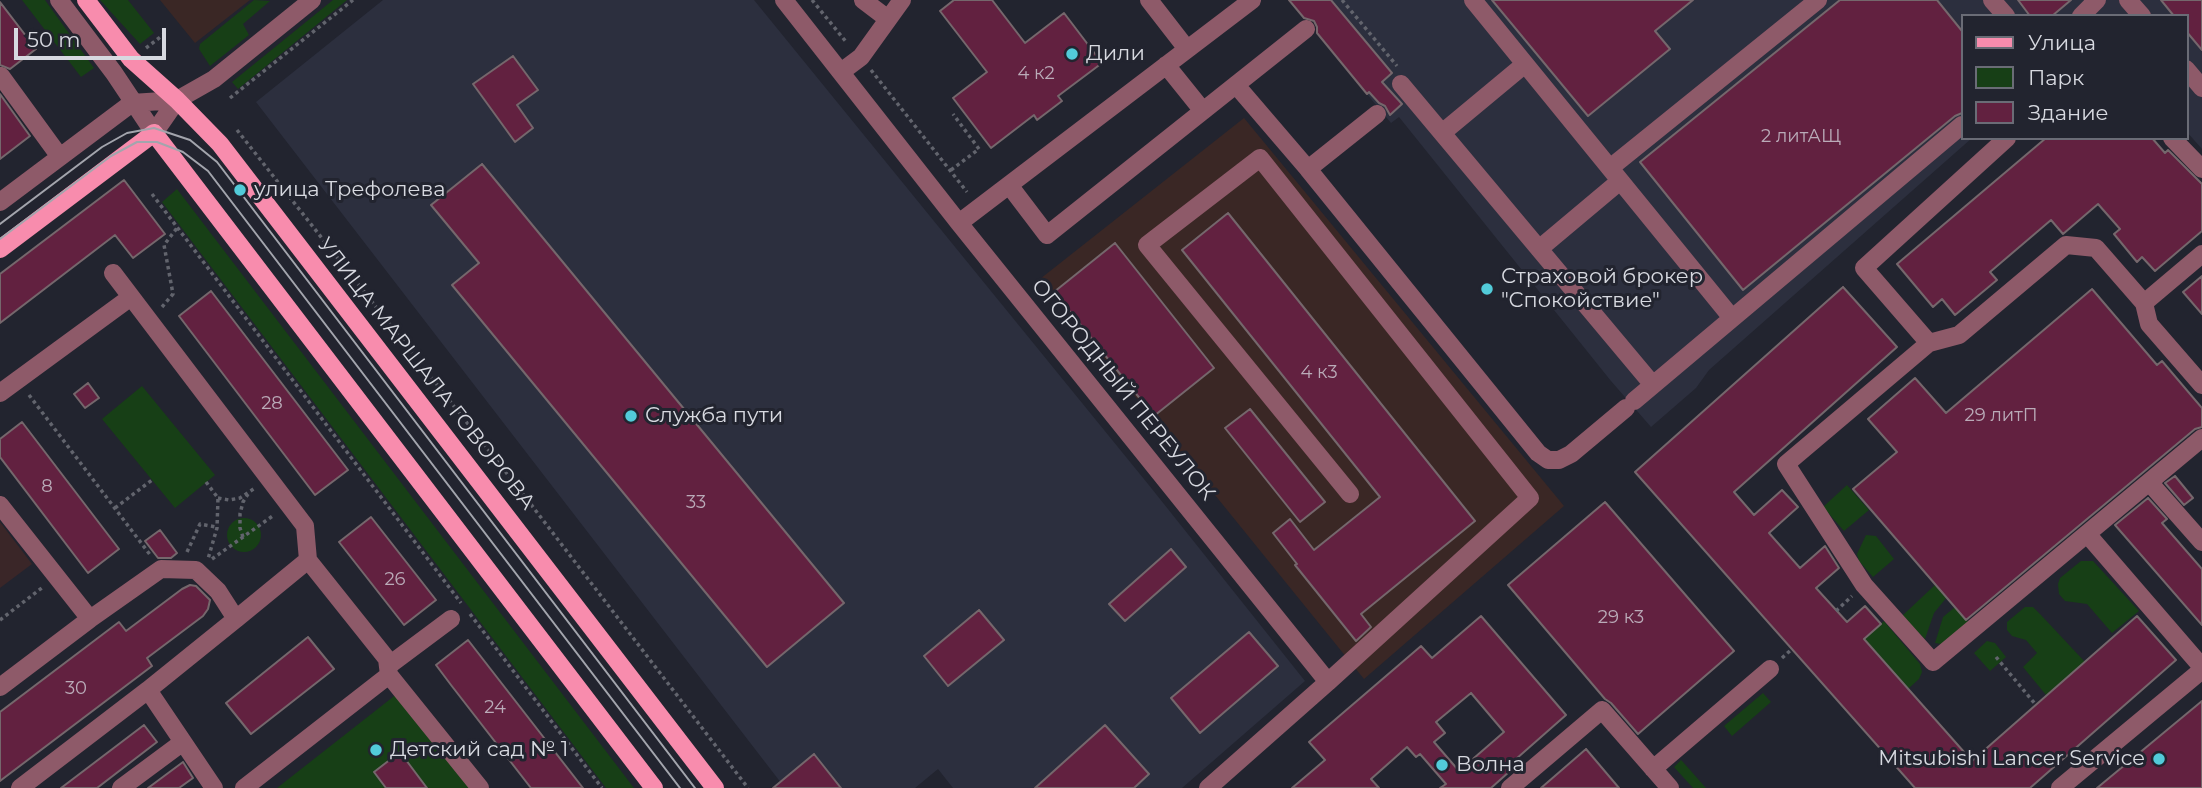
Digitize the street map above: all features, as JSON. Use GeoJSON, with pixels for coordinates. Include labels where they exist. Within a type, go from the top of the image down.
{"type":"FeatureCollection","features":[{"type":"Feature","properties":{"kind":"main road","name":"УЛИЦА МАРШАЛА ГОВОРОВА"},"geometry":{"type":"LineString","coordinates":[[86,0],[131,59],[177,100],[229,155],[715,788]]}},
{"type":"Feature","properties":{"kind":"main road"},"geometry":{"type":"LineString","coordinates":[[0,249],[154,133],[654,788]]}},
{"type":"Feature","properties":{"kind":"street"},"geometry":{"type":"LineString","coordinates":[[59,0],[114,73],[154,133],[177,100],[214,79],[312,0]]}},
{"type":"Feature","properties":{"kind":"street","name":"ОГОРОДНЫЙ ПЕРЕУЛОК"},"geometry":{"type":"LineString","coordinates":[[784,0],[959,223],[1328,682]]}},
{"type":"Feature","properties":{"kind":"street"},"geometry":{"type":"LineString","coordinates":[[863,0],[888,19]]}},
{"type":"Feature","properties":{"kind":"street"},"geometry":{"type":"LineString","coordinates":[[841,72],[861,57],[902,0]]}},
{"type":"Feature","properties":{"kind":"street"},"geometry":{"type":"LineString","coordinates":[[1149,0],[1187,49]]}},
{"type":"Feature","properties":{"kind":"street"},"geometry":{"type":"LineString","coordinates":[[959,223],[1252,0]]}},
{"type":"Feature","properties":{"kind":"street"},"geometry":{"type":"LineString","coordinates":[[1473,0],[1732,318]]}},
{"type":"Feature","properties":{"kind":"street"},"geometry":{"type":"LineString","coordinates":[[1539,249],[1615,175],[1818,0]]}},
{"type":"Feature","properties":{"kind":"street"},"geometry":{"type":"LineString","coordinates":[[1992,0],[2004,14]]}},
{"type":"Feature","properties":{"kind":"street"},"geometry":{"type":"LineString","coordinates":[[2083,14],[2097,0]]}},
{"type":"Feature","properties":{"kind":"street"},"geometry":{"type":"LineString","coordinates":[[2129,0],[2140,14]]}},
{"type":"Feature","properties":{"kind":"street"},"geometry":{"type":"LineString","coordinates":[[1009,185],[1047,235],[1306,29]]}},
{"type":"Feature","properties":{"kind":"street"},"geometry":{"type":"LineString","coordinates":[[1442,133],[1525,64]]}},
{"type":"Feature","properties":{"kind":"street"},"geometry":{"type":"LineString","coordinates":[[1166,65],[1203,111]]}},
{"type":"Feature","properties":{"kind":"street"},"geometry":{"type":"LineString","coordinates":[[2188,71],[2202,88]]}},
{"type":"Feature","properties":{"kind":"street"},"geometry":{"type":"LineString","coordinates":[[1,76],[60,157]]}},
{"type":"Feature","properties":{"kind":"street"},"geometry":{"type":"LineString","coordinates":[[1401,84],[1653,385]]}},
{"type":"Feature","properties":{"kind":"street"},"geometry":{"type":"LineString","coordinates":[[1236,85],[1308,169],[1538,453],[1548,460],[1559,460],[1571,454],[1960,127]]}},
{"type":"Feature","properties":{"kind":"street"},"geometry":{"type":"LineString","coordinates":[[0,202],[132,103],[177,100]]}},
{"type":"Feature","properties":{"kind":"street"},"geometry":{"type":"LineString","coordinates":[[1308,169],[1377,114]]}},
{"type":"Feature","properties":{"kind":"street"},"geometry":{"type":"LineString","coordinates":[[1930,343],[1864,268],[2005,140]]}},
{"type":"Feature","properties":{"kind":"street"},"geometry":{"type":"LineString","coordinates":[[2174,140],[2202,169]]}},
{"type":"Feature","properties":{"kind":"street"},"geometry":{"type":"LineString","coordinates":[[1208,788],[1530,498],[1260,158],[1147,245],[1350,494]]}},
{"type":"Feature","properties":{"kind":"street"},"geometry":{"type":"LineString","coordinates":[[2202,385],[2149,324],[2144,303],[2095,248],[2066,245],[1959,335],[1930,343],[1786,464],[1864,586],[1933,662],[2202,438]]}},
{"type":"Feature","properties":{"kind":"street"},"geometry":{"type":"LineString","coordinates":[[2144,303],[2202,254]]}},
{"type":"Feature","properties":{"kind":"street"},"geometry":{"type":"LineString","coordinates":[[113,272],[305,526],[308,560],[387,659],[389,670],[480,788]]}},
{"type":"Feature","properties":{"kind":"street"},"geometry":{"type":"LineString","coordinates":[[0,393],[131,296]]}},
{"type":"Feature","properties":{"kind":"street"},"geometry":{"type":"LineString","coordinates":[[2149,482],[2202,542]]}},
{"type":"Feature","properties":{"kind":"street"},"geometry":{"type":"LineString","coordinates":[[0,505],[90,619]]}},
{"type":"Feature","properties":{"kind":"street"},"geometry":{"type":"LineString","coordinates":[[2060,788],[2202,669],[2088,534]]}},
{"type":"Feature","properties":{"kind":"street"},"geometry":{"type":"LineString","coordinates":[[20,788],[148,690],[308,560]]}},
{"type":"Feature","properties":{"kind":"street"},"geometry":{"type":"LineString","coordinates":[[0,687],[90,619],[170,569],[196,570],[219,591],[236,619]]}},
{"type":"Feature","properties":{"kind":"street"},"geometry":{"type":"LineString","coordinates":[[244,788],[451,619]]}},
{"type":"Feature","properties":{"kind":"street"},"geometry":{"type":"LineString","coordinates":[[1653,768],[1770,669]]}},
{"type":"Feature","properties":{"kind":"street"},"geometry":{"type":"LineString","coordinates":[[148,690],[214,788]]}},
{"type":"Feature","properties":{"kind":"street"},"geometry":{"type":"LineString","coordinates":[[1510,788],[1602,710],[1671,788]]}},
{"type":"Feature","properties":{"kind":"street"},"geometry":{"type":"LineString","coordinates":[[121,788],[183,742]]}},
{"type":"Feature","properties":{"kind":"path"},"geometry":{"type":"LineString","coordinates":[[230,98],[353,0]]}},
{"type":"Feature","properties":{"kind":"path"},"geometry":{"type":"LineString","coordinates":[[812,0],[861,57],[967,192]]}},
{"type":"Feature","properties":{"kind":"path"},"geometry":{"type":"LineString","coordinates":[[1342,0],[1404,75],[1401,84]]}},
{"type":"Feature","properties":{"kind":"path"},"geometry":{"type":"LineString","coordinates":[[144,49],[163,35]]}},
{"type":"Feature","properties":{"kind":"path"},"geometry":{"type":"LineString","coordinates":[[951,170],[979,149],[953,114]]}},
{"type":"Feature","properties":{"kind":"path"},"geometry":{"type":"LineString","coordinates":[[237,130],[748,788]]}},
{"type":"Feature","properties":{"kind":"path"},"geometry":{"type":"LineString","coordinates":[[152,194],[602,788]]}},
{"type":"Feature","properties":{"kind":"path"},"geometry":{"type":"LineString","coordinates":[[150,322],[173,294],[164,245],[177,228]]}},
{"type":"Feature","properties":{"kind":"path"},"geometry":{"type":"LineString","coordinates":[[18,380],[115,508],[170,569],[200,524],[217,527]]}},
{"type":"Feature","properties":{"kind":"path"},"geometry":{"type":"LineString","coordinates":[[218,498],[240,498],[268,478]]}},
{"type":"Feature","properties":{"kind":"path"},"geometry":{"type":"LineString","coordinates":[[115,508],[152,480]]}},
{"type":"Feature","properties":{"kind":"path"},"geometry":{"type":"LineString","coordinates":[[206,482],[218,498],[217,527],[206,564],[289,505]]}},
{"type":"Feature","properties":{"kind":"path"},"geometry":{"type":"LineString","coordinates":[[243,537],[240,514],[243,502],[250,492]]}},
{"type":"Feature","properties":{"kind":"path"},"geometry":{"type":"LineString","coordinates":[[0,620],[57,577]]}},
{"type":"Feature","properties":{"kind":"path"},"geometry":{"type":"LineString","coordinates":[[1836,611],[1850,598]]}},
{"type":"Feature","properties":{"kind":"path"},"geometry":{"type":"LineString","coordinates":[[1996,657],[2036,705]]}},
{"type":"Feature","properties":{"kind":"shaded area"},"geometry":{"type":"Polygon","coordinates":[[[160,0],[250,0],[195,43],[160,0]]]}},
{"type":"Feature","properties":{"kind":"shaded area"},"geometry":{"type":"Polygon","coordinates":[[[383,0],[754,0],[1305,681],[1182,788],[953,788],[938,769],[915,788],[785,788],[256,102],[383,0]]]}},
{"type":"Feature","properties":{"kind":"shaded area"},"geometry":{"type":"Polygon","coordinates":[[[1331,0],[2202,0],[2202,149],[2188,133],[2188,14],[1960,14],[1960,140],[1970,140],[1709,370],[1696,388],[1651,427],[1399,117],[1391,123],[1367,94],[1392,73],[1331,0]]]}},
{"type":"Feature","properties":{"kind":"shaded area"},"geometry":{"type":"Polygon","coordinates":[[[1244,118],[1564,506],[1364,679],[1040,279],[1244,118]]]}},
{"type":"Feature","properties":{"kind":"shaded area"},"geometry":{"type":"Polygon","coordinates":[[[0,522],[32,564],[0,588],[0,522]]]}},
{"type":"Feature","properties":{"kind":"green space"},"geometry":{"type":"Polygon","coordinates":[[[22,0],[45,0],[94,68],[81,77],[22,0]]]}},
{"type":"Feature","properties":{"kind":"green space"},"geometry":{"type":"Polygon","coordinates":[[[100,0],[128,0],[154,33],[140,44],[100,0]]]}},
{"type":"Feature","properties":{"kind":"green space"},"geometry":{"type":"Polygon","coordinates":[[[254,0],[270,1],[243,24],[249,35],[210,66],[199,49],[200,44],[254,0]]]}},
{"type":"Feature","properties":{"kind":"green space"},"geometry":{"type":"Polygon","coordinates":[[[333,0],[347,0],[238,89],[232,82],[333,0]]]}},
{"type":"Feature","properties":{"kind":"green space"},"geometry":{"type":"Polygon","coordinates":[[[177,189],[634,788],[606,788],[162,202],[177,189]]]}},
{"type":"Feature","properties":{"kind":"green space"},"geometry":{"type":"Polygon","coordinates":[[[142,386],[215,475],[175,508],[102,419],[142,386]]]}},
{"type":"Feature","properties":{"kind":"green space"},"geometry":{"type":"Polygon","coordinates":[[[1847,485],[1869,510],[1844,531],[1823,507],[1847,485]]]}},
{"type":"Feature","properties":{"kind":"green space"},"geometry":{"type":"Polygon","coordinates":[[[244,518],[256,523],[261,535],[256,547],[244,552],[232,547],[227,535],[232,523],[244,518]]]}},
{"type":"Feature","properties":{"kind":"green space"},"geometry":{"type":"Polygon","coordinates":[[[1866,535],[1876,536],[1894,559],[1873,577],[1859,561],[1857,554],[1866,535]]]}},
{"type":"Feature","properties":{"kind":"green space"},"geometry":{"type":"Polygon","coordinates":[[[2081,561],[2093,561],[2139,611],[2112,633],[2087,604],[2065,601],[2059,594],[2060,578],[2081,561]]]}},
{"type":"Feature","properties":{"kind":"green space"},"geometry":{"type":"Polygon","coordinates":[[[1936,584],[1947,597],[1934,613],[1925,639],[1902,616],[1936,584]]]}},
{"type":"Feature","properties":{"kind":"green space"},"geometry":{"type":"Polygon","coordinates":[[[1955,607],[1973,627],[1948,645],[1935,643],[1943,617],[1955,607]]]}},
{"type":"Feature","properties":{"kind":"green space"},"geometry":{"type":"Polygon","coordinates":[[[2025,607],[2033,607],[2085,662],[2046,695],[2023,667],[2037,653],[2026,640],[2012,636],[2007,630],[2007,622],[2025,607]]]}},
{"type":"Feature","properties":{"kind":"green space"},"geometry":{"type":"Polygon","coordinates":[[[1884,621],[1920,664],[1922,672],[1919,679],[1908,689],[1864,639],[1884,621]]]}},
{"type":"Feature","properties":{"kind":"green space"},"geometry":{"type":"Polygon","coordinates":[[[1987,641],[1995,643],[2006,657],[1990,671],[1974,653],[1987,641]]]}},
{"type":"Feature","properties":{"kind":"green space","name":"Детский сад № 1"},"geometry":{"type":"Polygon","coordinates":[[[398,693],[474,788],[277,788],[398,693]]]}},
{"type":"Feature","properties":{"kind":"green space"},"geometry":{"type":"Polygon","coordinates":[[[1763,693],[1771,702],[1732,736],[1724,726],[1763,693]]]}},
{"type":"Feature","properties":{"kind":"green space"},"geometry":{"type":"Polygon","coordinates":[[[1681,760],[1706,788],[1693,788],[1674,767],[1681,760]]]}},
{"type":"Feature","properties":{"kind":"building"},"geometry":{"type":"Polygon","coordinates":[[[954,0],[992,0],[1025,43],[1064,13],[1102,63],[1058,96],[1062,101],[1037,120],[1034,115],[991,148],[953,98],[987,72],[940,11],[954,0]]]}},
{"type":"Feature","properties":{"kind":"building"},"geometry":{"type":"Polygon","coordinates":[[[1289,0],[1331,0],[1392,73],[1382,82],[1402,104],[1390,115],[1385,106],[1369,92],[1367,94],[1317,33],[1314,21],[1304,18],[1289,0]]]}},
{"type":"Feature","properties":{"kind":"building"},"geometry":{"type":"Polygon","coordinates":[[[1492,0],[1693,0],[1655,31],[1670,49],[1588,116],[1492,0]]]}},
{"type":"Feature","properties":{"kind":"building"},"geometry":{"type":"Polygon","coordinates":[[[1840,0],[1937,0],[1960,29],[1960,114],[1743,290],[1640,162],[1840,0]]]}},
{"type":"Feature","properties":{"kind":"building"},"geometry":{"type":"Polygon","coordinates":[[[2018,0],[2071,0],[2054,14],[2028,14],[2018,0]]]}},
{"type":"Feature","properties":{"kind":"building"},"geometry":{"type":"Polygon","coordinates":[[[2161,0],[2202,0],[2202,50],[2188,33],[2188,14],[2172,14],[2161,0]]]}},
{"type":"Feature","properties":{"kind":"building"},"geometry":{"type":"Polygon","coordinates":[[[0,2],[36,49],[10,69],[0,65],[0,2]]]}},
{"type":"Feature","properties":{"kind":"building"},"geometry":{"type":"Polygon","coordinates":[[[513,56],[538,90],[517,105],[533,128],[515,142],[473,84],[513,56]]]}},
{"type":"Feature","properties":{"kind":"building"},"geometry":{"type":"Polygon","coordinates":[[[0,94],[30,136],[0,159],[0,94]]]}},
{"type":"Feature","properties":{"kind":"building"},"geometry":{"type":"Polygon","coordinates":[[[2044,140],[2154,140],[2165,153],[2168,150],[2202,184],[2202,231],[2155,271],[2142,257],[2137,262],[2114,234],[2120,229],[2098,204],[2063,234],[2051,220],[1990,272],[1997,280],[1955,315],[1942,299],[1933,307],[1897,264],[2044,140]]]}},
{"type":"Feature","properties":{"kind":"building"},"geometry":{"type":"Polygon","coordinates":[[[482,164],[844,603],[767,667],[452,285],[479,263],[431,205],[482,164]]]}},
{"type":"Feature","properties":{"kind":"building"},"geometry":{"type":"Polygon","coordinates":[[[124,180],[165,234],[133,258],[115,235],[0,323],[0,274],[124,180]]]}},
{"type":"Feature","properties":{"kind":"building"},"geometry":{"type":"Polygon","coordinates":[[[1228,213],[1475,521],[1361,614],[1371,627],[1356,641],[1273,533],[1290,519],[1314,550],[1380,497],[1182,250],[1228,213]]]}},
{"type":"Feature","properties":{"kind":"building"},"geometry":{"type":"Polygon","coordinates":[[[1115,243],[1214,368],[1154,416],[1054,292],[1115,243]]]}},
{"type":"Feature","properties":{"kind":"building"},"geometry":{"type":"Polygon","coordinates":[[[2202,276],[2202,314],[2183,292],[2202,276]]]}},
{"type":"Feature","properties":{"kind":"building"},"geometry":{"type":"Polygon","coordinates":[[[1843,287],[1897,347],[1734,492],[1754,515],[1782,490],[1798,507],[1769,533],[1800,568],[1825,546],[1839,568],[1816,588],[1847,622],[1865,606],[1881,624],[1864,639],[1972,761],[2137,616],[2176,660],[2030,788],[1915,788],[1635,472],[1843,287]]]}},
{"type":"Feature","properties":{"kind":"building"},"geometry":{"type":"Polygon","coordinates":[[[2092,289],[2157,365],[2162,361],[2202,408],[2202,427],[2195,429],[1966,620],[1853,489],[1897,452],[1868,419],[1915,378],[1946,413],[2092,289]]]}},
{"type":"Feature","properties":{"kind":"building"},"geometry":{"type":"Polygon","coordinates":[[[211,291],[348,470],[315,495],[179,316],[211,291]]]}},
{"type":"Feature","properties":{"kind":"building"},"geometry":{"type":"Polygon","coordinates":[[[88,383],[99,398],[85,408],[74,394],[88,383]]]}},
{"type":"Feature","properties":{"kind":"building"},"geometry":{"type":"Polygon","coordinates":[[[1250,409],[1325,502],[1300,522],[1225,428],[1250,409]]]}},
{"type":"Feature","properties":{"kind":"building"},"geometry":{"type":"Polygon","coordinates":[[[22,422],[119,549],[88,573],[0,457],[0,439],[22,422]]]}},
{"type":"Feature","properties":{"kind":"building"},"geometry":{"type":"Polygon","coordinates":[[[2175,476],[2193,498],[2184,505],[2165,483],[2175,476]]]}},
{"type":"Feature","properties":{"kind":"building"},"geometry":{"type":"Polygon","coordinates":[[[2148,498],[2167,519],[2162,523],[2202,569],[2202,625],[2115,525],[2148,498]]]}},
{"type":"Feature","properties":{"kind":"building"},"geometry":{"type":"Polygon","coordinates":[[[1605,502],[1734,651],[1638,734],[1508,585],[1605,502]]]}},
{"type":"Feature","properties":{"kind":"building"},"geometry":{"type":"Polygon","coordinates":[[[371,517],[436,600],[404,625],[339,542],[371,517]]]}},
{"type":"Feature","properties":{"kind":"building"},"geometry":{"type":"Polygon","coordinates":[[[160,530],[177,553],[171,558],[158,558],[145,541],[160,530]]]}},
{"type":"Feature","properties":{"kind":"building"},"geometry":{"type":"Polygon","coordinates":[[[1171,549],[1186,567],[1125,621],[1109,604],[1171,549]]]}},
{"type":"Feature","properties":{"kind":"building"},"geometry":{"type":"Polygon","coordinates":[[[190,585],[196,586],[210,600],[203,616],[147,658],[152,666],[0,781],[0,712],[119,622],[126,631],[190,585]]]}},
{"type":"Feature","properties":{"kind":"building"},"geometry":{"type":"Polygon","coordinates":[[[979,610],[1004,640],[948,686],[924,656],[979,610]]]}},
{"type":"Feature","properties":{"kind":"building"},"geometry":{"type":"Polygon","coordinates":[[[1481,616],[1566,715],[1516,759],[1519,763],[1491,788],[1440,788],[1446,784],[1420,754],[1416,757],[1407,747],[1371,779],[1379,788],[1292,788],[1325,760],[1309,742],[1421,646],[1432,658],[1481,616]],[[1471,693],[1436,722],[1445,733],[1434,742],[1459,771],[1504,732],[1471,693]]]}},
{"type":"Feature","properties":{"kind":"building"},"geometry":{"type":"Polygon","coordinates":[[[1249,632],[1278,666],[1200,733],[1171,698],[1249,632]]]}},
{"type":"Feature","properties":{"kind":"building"},"geometry":{"type":"Polygon","coordinates":[[[308,637],[334,669],[251,734],[226,703],[308,637]]]}},
{"type":"Feature","properties":{"kind":"building"},"geometry":{"type":"Polygon","coordinates":[[[468,640],[583,788],[531,788],[436,665],[468,640]]]}},
{"type":"Feature","properties":{"kind":"building"},"geometry":{"type":"Polygon","coordinates":[[[2202,701],[2202,788],[2097,788],[2202,701]]]}},
{"type":"Feature","properties":{"kind":"building"},"geometry":{"type":"Polygon","coordinates":[[[144,725],[157,742],[97,788],[61,788],[144,725]]]}},
{"type":"Feature","properties":{"kind":"building"},"geometry":{"type":"Polygon","coordinates":[[[1105,725],[1149,774],[1134,788],[1035,788],[1105,725]]]}},
{"type":"Feature","properties":{"kind":"building"},"geometry":{"type":"Polygon","coordinates":[[[1586,749],[1619,788],[1541,788],[1586,749]]]}},
{"type":"Feature","properties":{"kind":"building"},"geometry":{"type":"Polygon","coordinates":[[[400,752],[427,788],[386,788],[374,772],[400,752]]]}},
{"type":"Feature","properties":{"kind":"building"},"geometry":{"type":"Polygon","coordinates":[[[814,754],[841,788],[773,788],[814,754]]]}},
{"type":"Feature","properties":{"kind":"building"},"geometry":{"type":"Polygon","coordinates":[[[183,762],[193,778],[179,788],[148,788],[183,762]]]}},
{"type":"Feature","properties":{"kind":"tram line"},"geometry":{"type":"LineString","coordinates":[[0,224],[102,147],[127,133],[154,128],[190,140],[217,162],[695,788]]}},
{"type":"Feature","properties":{"kind":"tram line"},"geometry":{"type":"LineString","coordinates":[[0,239],[111,156],[137,142],[157,142],[183,152],[208,171],[680,788]]}},
{"type":"Feature","properties":{"kind":"place","name":"Дили"},"geometry":{"type":"Point","coordinates":[1072,54]}},
{"type":"Feature","properties":{"kind":"place","name":"улица Трефолева"},"geometry":{"type":"Point","coordinates":[240,190]}},
{"type":"Feature","properties":{"kind":"place","name":"Страховой брокер \"Спокойствие\""},"geometry":{"type":"Point","coordinates":[1487,289]}},
{"type":"Feature","properties":{"kind":"place","name":"Служба пути"},"geometry":{"type":"Point","coordinates":[631,416]}},
{"type":"Feature","properties":{"kind":"place","name":"Детский сад № 1"},"geometry":{"type":"Point","coordinates":[376,750]}},
{"type":"Feature","properties":{"kind":"place","name":"Mitsubishi Lancer Service"},"geometry":{"type":"Point","coordinates":[2159,759]}},
{"type":"Feature","properties":{"kind":"place","name":"Волна"},"geometry":{"type":"Point","coordinates":[1442,765]}}]}
